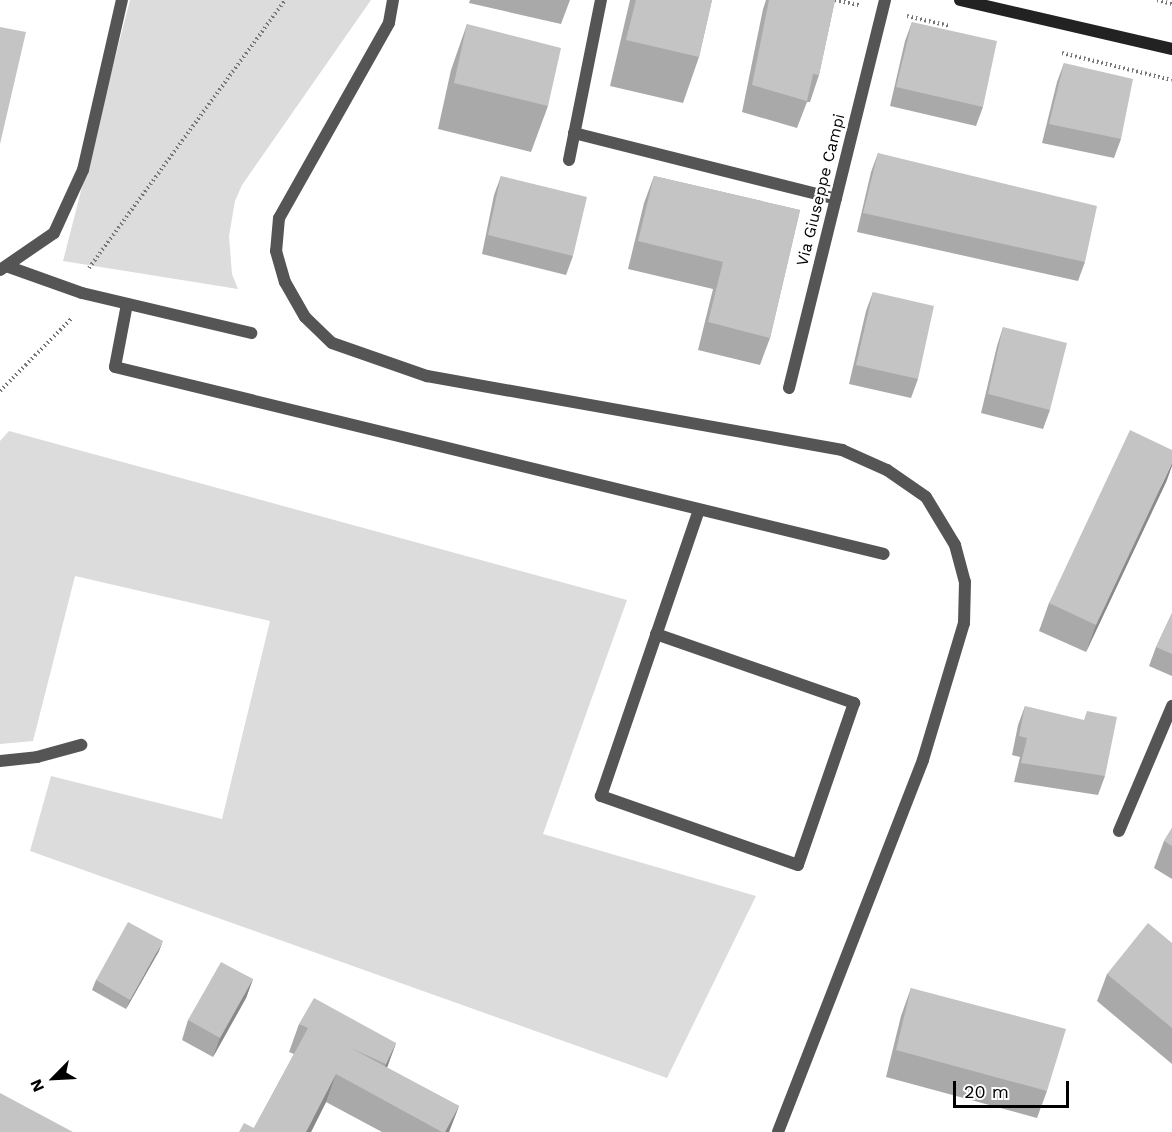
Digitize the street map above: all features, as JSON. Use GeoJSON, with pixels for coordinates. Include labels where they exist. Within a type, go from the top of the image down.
{"type":"FeatureCollection","features":[{"type":"Feature","properties":{"kind":"street"},"geometry":{"type":"LineString","coordinates":[[4,269],[54,233],[83,170],[122,0]]}},
{"type":"Feature","properties":{"kind":"street"},"geometry":{"type":"LineString","coordinates":[[393,0],[389,23],[279,218],[276,251],[285,282],[305,318],[332,343],[427,376],[842,450],[887,470],[926,497],[955,545],[965,582],[964,623],[937,715],[923,760],[778,1132]]}},
{"type":"Feature","properties":{"kind":"street"},"geometry":{"type":"LineString","coordinates":[[569,160],[601,0]]}},
{"type":"Feature","properties":{"kind":"street","name":"Via Giuseppe Campi"},"geometry":{"type":"LineString","coordinates":[[789,388],[885,0]]}},
{"type":"Feature","properties":{"kind":"street"},"geometry":{"type":"LineString","coordinates":[[960,0],[1172,49]]}},
{"type":"Feature","properties":{"kind":"street"},"geometry":{"type":"LineString","coordinates":[[574,133],[836,199]]}},
{"type":"Feature","properties":{"kind":"street"},"geometry":{"type":"LineString","coordinates":[[4,269],[82,293],[251,333]]}},
{"type":"Feature","properties":{"kind":"street"},"geometry":{"type":"LineString","coordinates":[[127,304],[116,367],[884,554]]}},
{"type":"Feature","properties":{"kind":"street"},"geometry":{"type":"LineString","coordinates":[[656,634],[854,703],[798,865],[601,796],[656,634],[699,510]]}},
{"type":"Feature","properties":{"kind":"street"},"geometry":{"type":"LineString","coordinates":[[1119,831],[1172,706]]}},
{"type":"Feature","properties":{"kind":"street"},"geometry":{"type":"LineString","coordinates":[[0,761],[37,757],[81,745]]}},
{"type":"Feature","properties":{"kind":"path"},"geometry":{"type":"LineString","coordinates":[[0,391],[72,319],[90,265],[285,0]]}},
{"type":"Feature","properties":{"kind":"path"},"geometry":{"type":"LineString","coordinates":[[1157,0],[1172,3]]}},
{"type":"Feature","properties":{"kind":"shaded area"},"geometry":{"type":"Polygon","coordinates":[[[130,0],[371,0],[242,185],[235,201],[229,236],[232,274],[238,289],[63,261],[130,0]]]}},
{"type":"Feature","properties":{"kind":"shaded area"},"geometry":{"type":"Polygon","coordinates":[[[9,431],[627,600],[543,834],[756,896],[667,1078],[30,851],[51,776],[222,819],[270,621],[75,576],[33,741],[0,744],[0,441],[9,431]]]}},
{"type":"Feature","properties":{"kind":"building"},"geometry":{"type":"Polygon","coordinates":[[[636,0],[712,0],[699,57],[626,40],[636,0]]]}},
{"type":"Feature","properties":{"kind":"building"},"geometry":{"type":"Polygon","coordinates":[[[769,0],[835,0],[819,75],[813,74],[807,101],[752,85],[769,0]]]}},
{"type":"Feature","properties":{"kind":"building"},"geometry":{"type":"Polygon","coordinates":[[[912,22],[997,41],[983,107],[896,87],[912,22]]]}},
{"type":"Feature","properties":{"kind":"building"},"geometry":{"type":"Polygon","coordinates":[[[467,24],[561,48],[548,106],[454,83],[467,24]]]}},
{"type":"Feature","properties":{"kind":"building"},"geometry":{"type":"Polygon","coordinates":[[[0,27],[26,32],[0,144],[0,27]]]}},
{"type":"Feature","properties":{"kind":"building"},"geometry":{"type":"Polygon","coordinates":[[[1064,63],[1133,79],[1121,139],[1049,124],[1064,63]]]}},
{"type":"Feature","properties":{"kind":"building"},"geometry":{"type":"Polygon","coordinates":[[[878,153],[1097,206],[1085,262],[863,213],[878,153]]]}},
{"type":"Feature","properties":{"kind":"building"},"geometry":{"type":"Polygon","coordinates":[[[501,176],[587,197],[573,256],[488,235],[501,176]]]}},
{"type":"Feature","properties":{"kind":"building"},"geometry":{"type":"Polygon","coordinates":[[[654,176],[800,210],[770,338],[708,322],[723,262],[638,241],[654,176]]]}},
{"type":"Feature","properties":{"kind":"building"},"geometry":{"type":"Polygon","coordinates":[[[873,292],[934,306],[918,379],[856,365],[873,292]]]}},
{"type":"Feature","properties":{"kind":"building"},"geometry":{"type":"Polygon","coordinates":[[[1003,327],[1067,343],[1050,410],[988,394],[1003,327]]]}},
{"type":"Feature","properties":{"kind":"building"},"geometry":{"type":"Polygon","coordinates":[[[1130,430],[1172,450],[1172,463],[1096,625],[1049,603],[1130,430]]]}},
{"type":"Feature","properties":{"kind":"building"},"geometry":{"type":"Polygon","coordinates":[[[1172,613],[1172,654],[1156,647],[1172,613]]]}},
{"type":"Feature","properties":{"kind":"building"},"geometry":{"type":"Polygon","coordinates":[[[1025,706],[1084,720],[1087,711],[1117,717],[1105,776],[1021,763],[1027,738],[1019,736],[1025,706]]]}},
{"type":"Feature","properties":{"kind":"building"},"geometry":{"type":"Polygon","coordinates":[[[1172,828],[1172,846],[1164,841],[1172,828]]]}},
{"type":"Feature","properties":{"kind":"building"},"geometry":{"type":"Polygon","coordinates":[[[128,922],[163,941],[130,1000],[96,980],[128,922]]]}},
{"type":"Feature","properties":{"kind":"building"},"geometry":{"type":"Polygon","coordinates":[[[1148,923],[1172,943],[1172,1028],[1107,974],[1148,923]]]}},
{"type":"Feature","properties":{"kind":"building"},"geometry":{"type":"Polygon","coordinates":[[[221,962],[253,979],[220,1038],[188,1020],[221,962]]]}},
{"type":"Feature","properties":{"kind":"building"},"geometry":{"type":"Polygon","coordinates":[[[911,988],[1066,1029],[1047,1091],[896,1050],[911,988]]]}},
{"type":"Feature","properties":{"kind":"building"},"geometry":{"type":"Polygon","coordinates":[[[314,998],[396,1043],[386,1064],[351,1048],[459,1106],[445,1132],[336,1074],[306,1132],[239,1132],[244,1123],[254,1128],[308,1028],[299,1024],[314,998]]]}},
{"type":"Feature","properties":{"kind":"building"},"geometry":{"type":"Polygon","coordinates":[[[0,1093],[73,1132],[0,1132],[0,1093]]]}}]}
